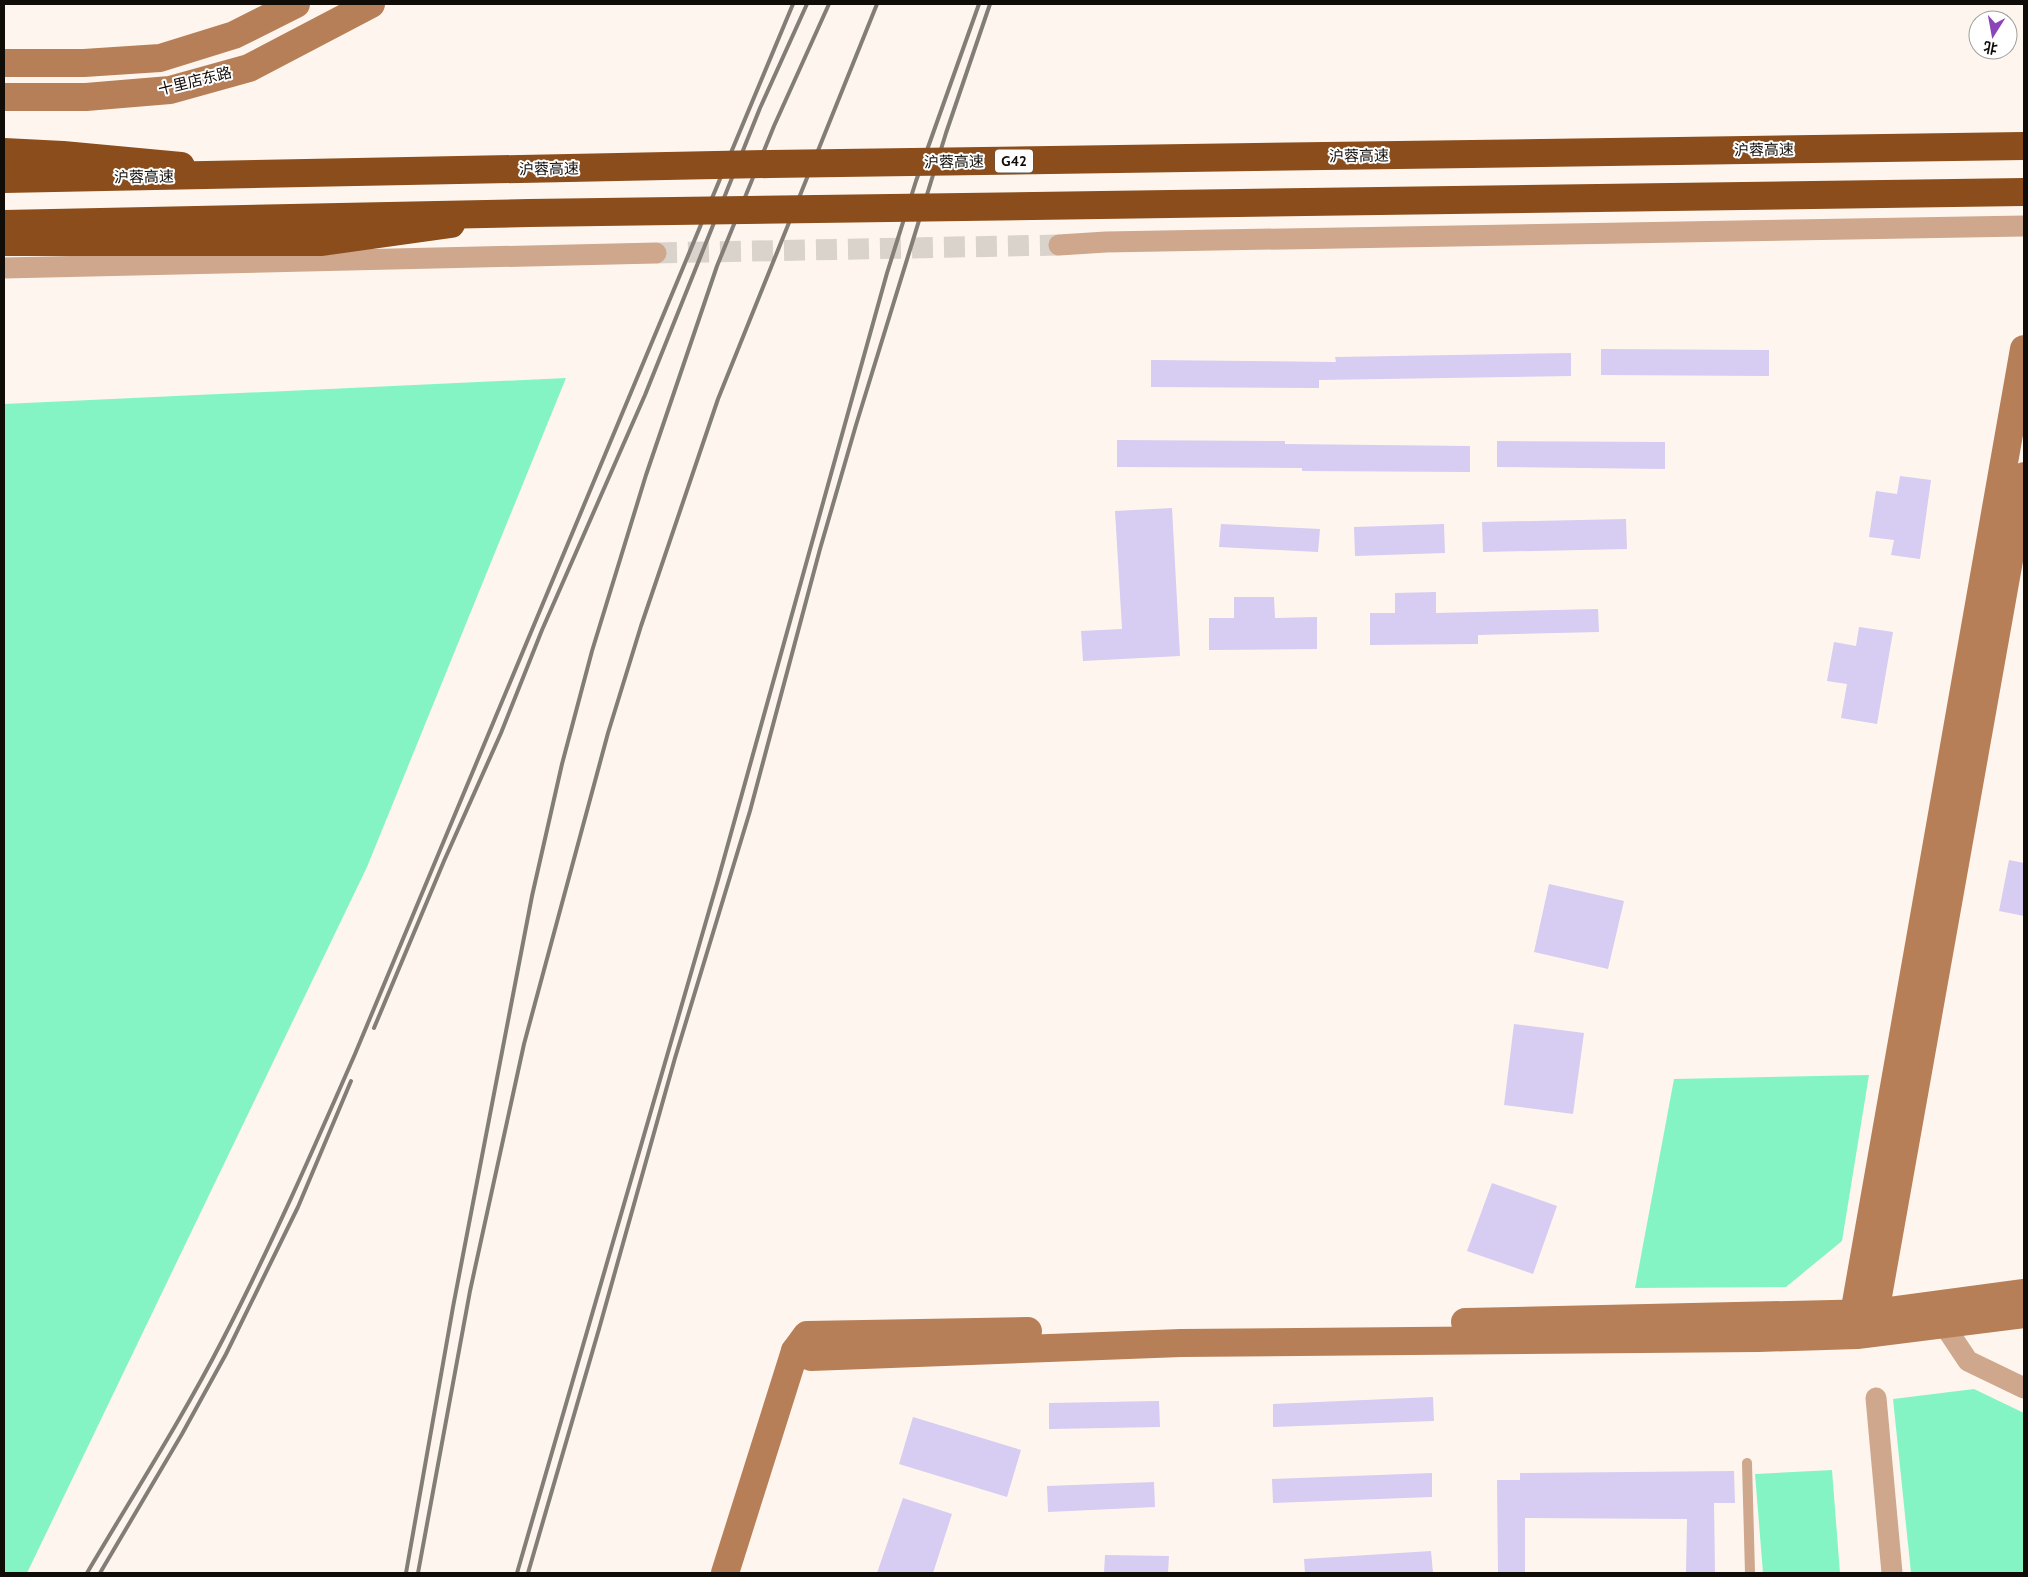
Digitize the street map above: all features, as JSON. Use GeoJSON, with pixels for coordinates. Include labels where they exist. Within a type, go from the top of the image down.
{"type":"FeatureCollection","features":[{"type":"Feature","properties":{"kind":"highway","name":"沪蓉高速"},"geometry":{"type":"LineString","coordinates":[[4,179],[770,164],[2024,146]]}},
{"type":"Feature","properties":{"kind":"highway"},"geometry":{"type":"LineString","coordinates":[[4,152],[63,155],[265,175]]}},
{"type":"Feature","properties":{"kind":"highway"},"geometry":{"type":"LineString","coordinates":[[4,224],[529,213],[2024,192]]}},
{"type":"Feature","properties":{"kind":"highway"},"geometry":{"type":"LineString","coordinates":[[4,242],[322,242],[529,213]]}},
{"type":"Feature","properties":{"kind":"street","name":"十里店东路"},"geometry":{"type":"LineString","coordinates":[[6,63],[84,63],[160,58],[234,35],[296,4]]}},
{"type":"Feature","properties":{"kind":"street","name":"十里店东路"},"geometry":{"type":"LineString","coordinates":[[6,97],[86,97],[170,90],[249,68],[371,4]]}},
{"type":"Feature","properties":{"kind":"street"},"geometry":{"type":"LineString","coordinates":[[1059,245],[1116,242],[2024,226]]}},
{"type":"Feature","properties":{"kind":"street"},"geometry":{"type":"LineString","coordinates":[[4,268],[656,253]]}},
{"type":"Feature","properties":{"kind":"street"},"geometry":{"type":"LineString","coordinates":[[1866,1324],[2024,349]]}},
{"type":"Feature","properties":{"kind":"street"},"geometry":{"type":"LineString","coordinates":[[1866,1324],[2024,476]]}},
{"type":"Feature","properties":{"kind":"street"},"geometry":{"type":"LineString","coordinates":[[804,1348],[1759,1338],[1866,1324],[2024,1293]]}},
{"type":"Feature","properties":{"kind":"street"},"geometry":{"type":"LineString","coordinates":[[1866,1324],[1944,1325],[2024,1314]]}},
{"type":"Feature","properties":{"kind":"street"},"geometry":{"type":"LineString","coordinates":[[1944,1325],[1968,1361],[2024,1388]]}},
{"type":"Feature","properties":{"kind":"street"},"geometry":{"type":"LineString","coordinates":[[724,1573],[804,1348]]}},
{"type":"Feature","properties":{"kind":"street"},"geometry":{"type":"LineString","coordinates":[[742,1573],[804,1348]]}},
{"type":"Feature","properties":{"kind":"street"},"geometry":{"type":"LineString","coordinates":[[1876,1398],[1892,1573]]}},
{"type":"Feature","properties":{"kind":"lane"},"geometry":{"type":"LineString","coordinates":[[1747,1463],[1750,1573]]}},
{"type":"Feature","properties":{"kind":"green space"},"geometry":{"type":"Polygon","coordinates":[[[566,378],[367,867],[27,1573],[4,1573],[4,404],[566,378]]]}},
{"type":"Feature","properties":{"kind":"green space"},"geometry":{"type":"Polygon","coordinates":[[[1869,1075],[1842,1241],[1786,1287],[1635,1288],[1674,1079],[1869,1075]]]}},
{"type":"Feature","properties":{"kind":"green space"},"geometry":{"type":"Polygon","coordinates":[[[1974,1389],[2024,1413],[2024,1573],[1911,1573],[1893,1399],[1974,1389]]]}},
{"type":"Feature","properties":{"kind":"green space"},"geometry":{"type":"Polygon","coordinates":[[[1832,1470],[1840,1573],[1763,1573],[1755,1474],[1832,1470]]]}},
{"type":"Feature","properties":{"kind":"building"},"geometry":{"type":"Polygon","coordinates":[[[1601,349],[1769,350],[1769,376],[1601,375],[1601,349]]]}},
{"type":"Feature","properties":{"kind":"building"},"geometry":{"type":"Polygon","coordinates":[[[1571,353],[1571,376],[1319,380],[1319,388],[1151,387],[1151,360],[1336,362],[1335,357],[1571,353]]]}},
{"type":"Feature","properties":{"kind":"building"},"geometry":{"type":"Polygon","coordinates":[[[1117,440],[1285,441],[1285,444],[1470,446],[1470,472],[1302,471],[1302,468],[1117,467],[1117,440]]]}},
{"type":"Feature","properties":{"kind":"building"},"geometry":{"type":"Polygon","coordinates":[[[1497,441],[1665,442],[1665,469],[1497,467],[1497,441]]]}},
{"type":"Feature","properties":{"kind":"building"},"geometry":{"type":"Polygon","coordinates":[[[1900,476],[1931,480],[1920,559],[1891,555],[1894,540],[1869,537],[1876,491],[1897,494],[1900,476]]]}},
{"type":"Feature","properties":{"kind":"building"},"geometry":{"type":"Polygon","coordinates":[[[1172,508],[1180,656],[1083,661],[1081,631],[1122,629],[1115,511],[1172,508]]]}},
{"type":"Feature","properties":{"kind":"building"},"geometry":{"type":"Polygon","coordinates":[[[1626,519],[1627,549],[1483,552],[1482,522],[1626,519]]]}},
{"type":"Feature","properties":{"kind":"building"},"geometry":{"type":"Polygon","coordinates":[[[1221,524],[1320,529],[1318,552],[1219,547],[1221,524]]]}},
{"type":"Feature","properties":{"kind":"building"},"geometry":{"type":"Polygon","coordinates":[[[1444,524],[1445,553],[1355,556],[1354,527],[1444,524]]]}},
{"type":"Feature","properties":{"kind":"building"},"geometry":{"type":"Polygon","coordinates":[[[1436,592],[1436,613],[1598,609],[1599,632],[1478,635],[1478,644],[1370,645],[1370,613],[1395,613],[1395,593],[1436,592]]]}},
{"type":"Feature","properties":{"kind":"building"},"geometry":{"type":"Polygon","coordinates":[[[1234,597],[1274,597],[1275,618],[1317,617],[1317,649],[1209,650],[1209,618],[1234,618],[1234,597]]]}},
{"type":"Feature","properties":{"kind":"building"},"geometry":{"type":"Polygon","coordinates":[[[1859,627],[1893,632],[1877,724],[1841,718],[1847,684],[1827,681],[1834,642],[1856,646],[1859,627]]]}},
{"type":"Feature","properties":{"kind":"building"},"geometry":{"type":"Polygon","coordinates":[[[2009,860],[2024,863],[2024,916],[1999,911],[2009,860]]]}},
{"type":"Feature","properties":{"kind":"building"},"geometry":{"type":"Polygon","coordinates":[[[1549,884],[1624,901],[1608,969],[1534,952],[1549,884]]]}},
{"type":"Feature","properties":{"kind":"building"},"geometry":{"type":"Polygon","coordinates":[[[1514,1024],[1584,1033],[1573,1114],[1504,1105],[1514,1024]]]}},
{"type":"Feature","properties":{"kind":"building"},"geometry":{"type":"Polygon","coordinates":[[[1492,1183],[1557,1206],[1533,1274],[1467,1251],[1492,1183]]]}},
{"type":"Feature","properties":{"kind":"building"},"geometry":{"type":"Polygon","coordinates":[[[1433,1397],[1434,1421],[1273,1427],[1273,1404],[1433,1397]]]}},
{"type":"Feature","properties":{"kind":"building"},"geometry":{"type":"Polygon","coordinates":[[[1159,1401],[1160,1427],[1049,1429],[1049,1403],[1159,1401]]]}},
{"type":"Feature","properties":{"kind":"building"},"geometry":{"type":"Polygon","coordinates":[[[913,1417],[1021,1450],[1007,1497],[899,1464],[913,1417]]]}},
{"type":"Feature","properties":{"kind":"building"},"geometry":{"type":"Polygon","coordinates":[[[1734,1471],[1735,1503],[1714,1503],[1715,1573],[1686,1573],[1687,1519],[1525,1518],[1525,1573],[1498,1573],[1497,1480],[1520,1480],[1520,1473],[1734,1471]]]}},
{"type":"Feature","properties":{"kind":"building"},"geometry":{"type":"Polygon","coordinates":[[[1432,1473],[1432,1497],[1273,1503],[1272,1479],[1432,1473]]]}},
{"type":"Feature","properties":{"kind":"building"},"geometry":{"type":"Polygon","coordinates":[[[1154,1482],[1155,1507],[1048,1512],[1047,1486],[1154,1482]]]}},
{"type":"Feature","properties":{"kind":"building"},"geometry":{"type":"Polygon","coordinates":[[[903,1498],[952,1514],[933,1573],[877,1573],[903,1498]]]}},
{"type":"Feature","properties":{"kind":"building"},"geometry":{"type":"Polygon","coordinates":[[[1431,1551],[1433,1573],[1305,1573],[1304,1559],[1431,1551]]]}},
{"type":"Feature","properties":{"kind":"building"},"geometry":{"type":"Polygon","coordinates":[[[1105,1555],[1169,1556],[1168,1573],[1104,1573],[1105,1555]]]}},
{"type":"Feature","properties":{"kind":"tunnel"},"geometry":{"type":"LineString","coordinates":[[656,253],[1059,245]]}},
{"type":"Feature","properties":{"kind":"railway"},"geometry":{"type":"LineString","coordinates":[[87,1573],[207,1369],[258,1269],[307,1162],[355,1054],[793,4]]}},
{"type":"Feature","properties":{"kind":"railway"},"geometry":{"type":"LineString","coordinates":[[374,1028],[444,861],[501,733],[542,630],[645,395],[760,108],[807,4]]}},
{"type":"Feature","properties":{"kind":"railway"},"geometry":{"type":"LineString","coordinates":[[406,1573],[453,1307],[532,896],[562,764],[592,651],[646,475],[717,266],[774,126],[829,4]]}},
{"type":"Feature","properties":{"kind":"railway"},"geometry":{"type":"LineString","coordinates":[[418,1573],[470,1291],[524,1044],[608,733],[641,626],[718,399],[877,4]]}},
{"type":"Feature","properties":{"kind":"railway"},"geometry":{"type":"LineString","coordinates":[[517,1573],[718,880],[887,273],[916,181],[979,4]]}},
{"type":"Feature","properties":{"kind":"railway"},"geometry":{"type":"LineString","coordinates":[[528,1573],[675,1058],[750,811],[820,549],[856,425],[946,133],[990,4]]}},
{"type":"Feature","properties":{"kind":"railway"},"geometry":{"type":"LineString","coordinates":[[100,1573],[182,1434],[226,1354],[298,1207],[351,1081]]}}]}
